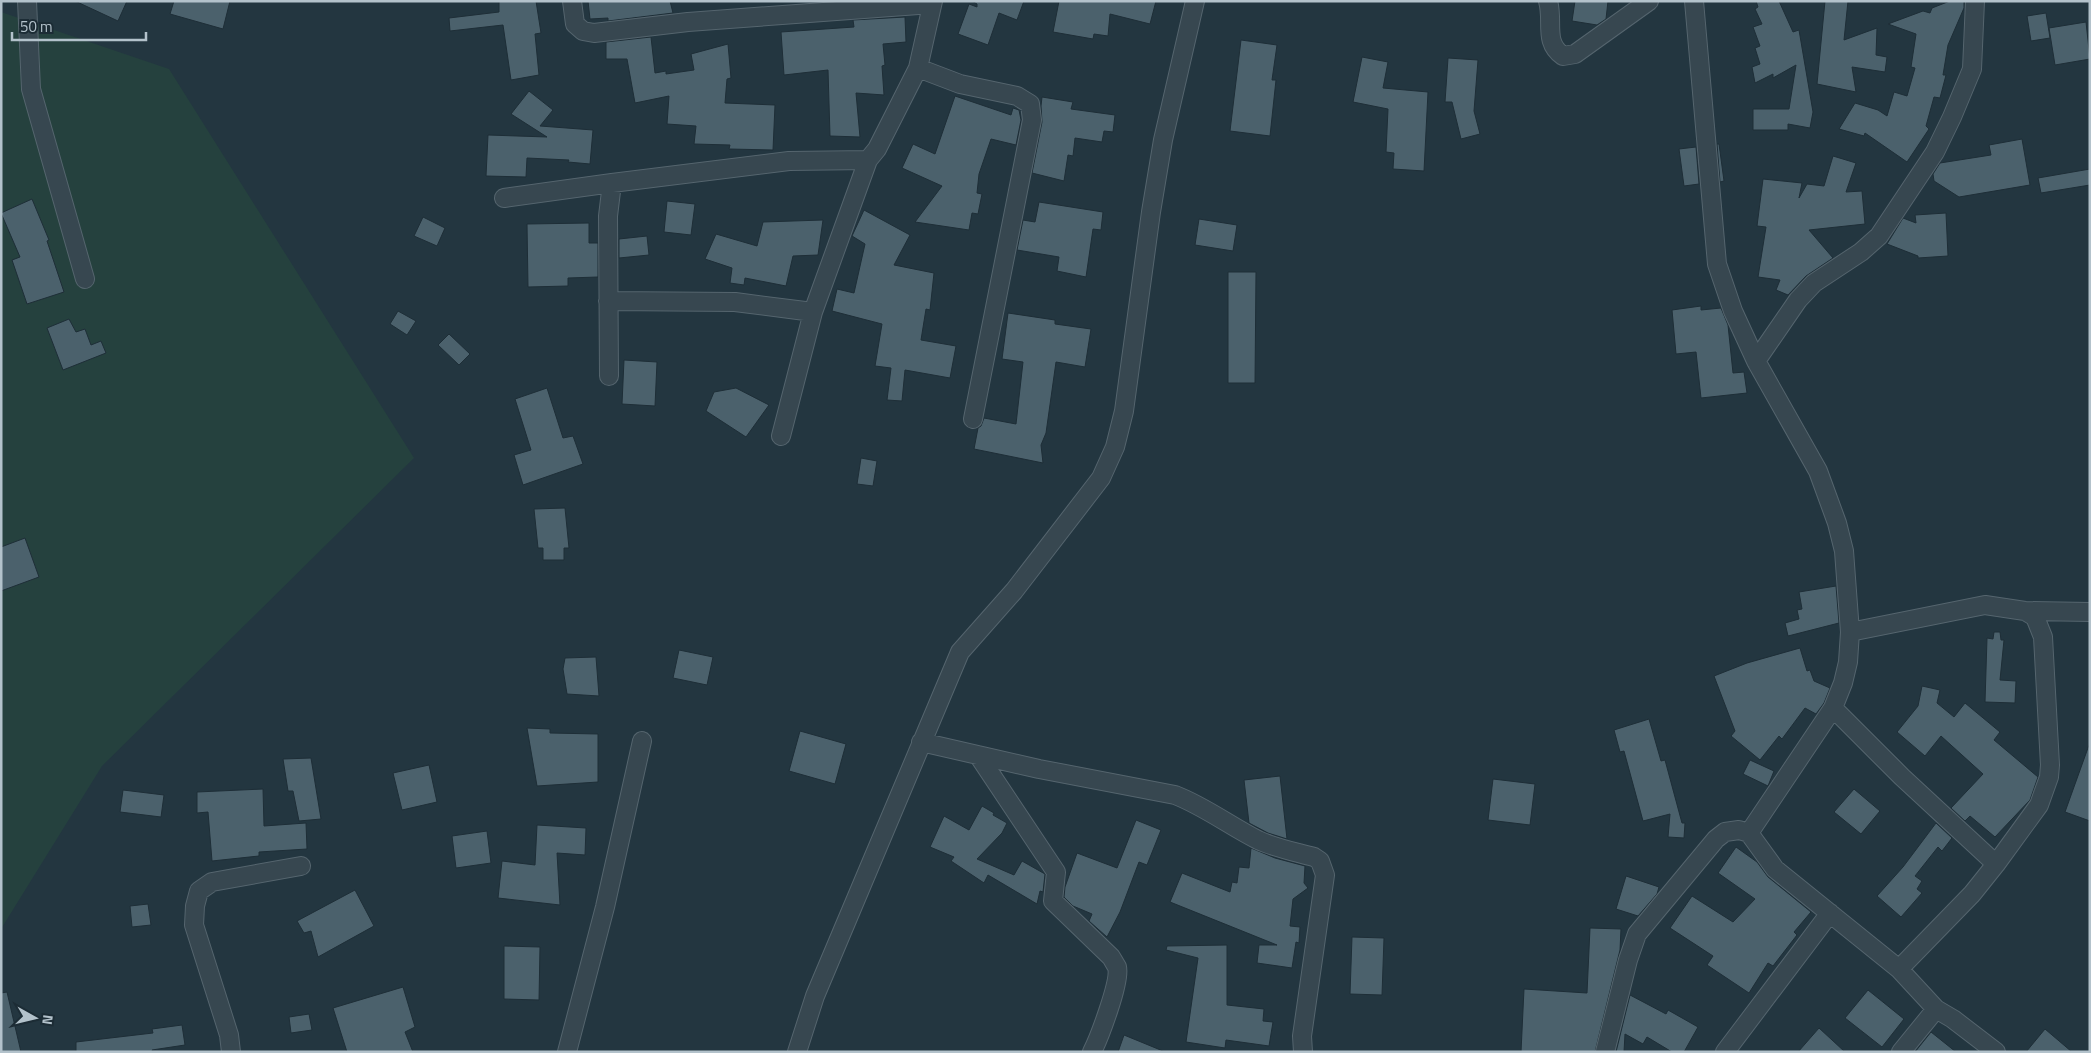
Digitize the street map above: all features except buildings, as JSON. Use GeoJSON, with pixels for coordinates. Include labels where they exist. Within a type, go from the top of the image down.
{"type":"FeatureCollection","features":[{"type":"Feature","properties":{"kind":"street"},"geometry":{"type":"LineString","coordinates":[[27,1],[31,89],[85,279]]}},
{"type":"Feature","properties":{"kind":"street"},"geometry":{"type":"LineString","coordinates":[[572,1],[575,24],[583,31],[594,33],[688,22],[933,3],[918,68],[877,149],[868,160],[813,312],[780,436]]}},
{"type":"Feature","properties":{"kind":"street"},"geometry":{"type":"LineString","coordinates":[[797,1052],[815,996],[960,652],[1014,591],[1101,478],[1115,447],[1124,411],[1151,212],[1163,140],[1195,1]]}},
{"type":"Feature","properties":{"kind":"street"},"geometry":{"type":"LineString","coordinates":[[1548,1],[1552,13],[1550,41],[1556,51],[1563,56],[1575,54],[1649,1]]}},
{"type":"Feature","properties":{"kind":"street"},"geometry":{"type":"LineString","coordinates":[[1694,1],[1717,264],[1733,311],[1756,360],[1818,471],[1837,523],[1844,551],[1850,632],[1843,682],[1833,708],[1749,833]]}},
{"type":"Feature","properties":{"kind":"street"},"geometry":{"type":"LineString","coordinates":[[1756,360],[1798,300],[1814,283],[1861,252],[1878,236],[1935,152],[1972,69],[1975,1]]}},
{"type":"Feature","properties":{"kind":"street"},"geometry":{"type":"LineString","coordinates":[[918,68],[960,84],[1018,96],[1030,104],[1032,109],[1032,120],[973,419]]}},
{"type":"Feature","properties":{"kind":"street"},"geometry":{"type":"LineString","coordinates":[[504,198],[789,161],[868,160]]}},
{"type":"Feature","properties":{"kind":"street"},"geometry":{"type":"LineString","coordinates":[[609,376],[608,216],[612,183]]}},
{"type":"Feature","properties":{"kind":"street"},"geometry":{"type":"LineString","coordinates":[[608,301],[735,302],[813,312]]}},
{"type":"Feature","properties":{"kind":"street"},"geometry":{"type":"LineString","coordinates":[[1850,632],[1985,605],[2025,611],[2090,612]]}},
{"type":"Feature","properties":{"kind":"street"},"geometry":{"type":"LineString","coordinates":[[1899,970],[1972,894],[2039,805],[2049,771],[2043,637],[2035,617],[2025,611]]}},
{"type":"Feature","properties":{"kind":"street"},"geometry":{"type":"LineString","coordinates":[[1833,708],[1902,777],[1996,864]]}},
{"type":"Feature","properties":{"kind":"street"},"geometry":{"type":"LineString","coordinates":[[567,1052],[605,907],[642,741]]}},
{"type":"Feature","properties":{"kind":"street"},"geometry":{"type":"LineString","coordinates":[[921,742],[1175,795],[1188,800],[1223,822],[1260,841],[1314,857],[1320,861],[1324,875],[1302,1044],[1294,1052]]}},
{"type":"Feature","properties":{"kind":"street"},"geometry":{"type":"LineString","coordinates":[[978,755],[1056,872],[1053,901],[1111,957],[1117,968],[1113,991],[1099,1038],[1092,1052]]}},
{"type":"Feature","properties":{"kind":"street"},"geometry":{"type":"LineString","coordinates":[[1605,1052],[1628,960],[1638,934],[1716,838],[1725,832],[1739,830],[1749,833],[1775,868],[1899,970],[1936,1010],[1953,1019],[1996,1052]]}},
{"type":"Feature","properties":{"kind":"street"},"geometry":{"type":"LineString","coordinates":[[231,1052],[229,1035],[194,926],[195,906],[199,891],[212,882],[301,866]]}},
{"type":"Feature","properties":{"kind":"street"},"geometry":{"type":"LineString","coordinates":[[1725,1052],[1830,913]]}},
{"type":"Feature","properties":{"kind":"street"},"geometry":{"type":"LineString","coordinates":[[1901,1052],[1936,1010]]}},
{"type":"Feature","properties":{"kind":"green space"},"geometry":{"type":"Polygon","coordinates":[[[1,12],[169,69],[414,458],[102,766],[1,929],[1,12]]]}}]}
